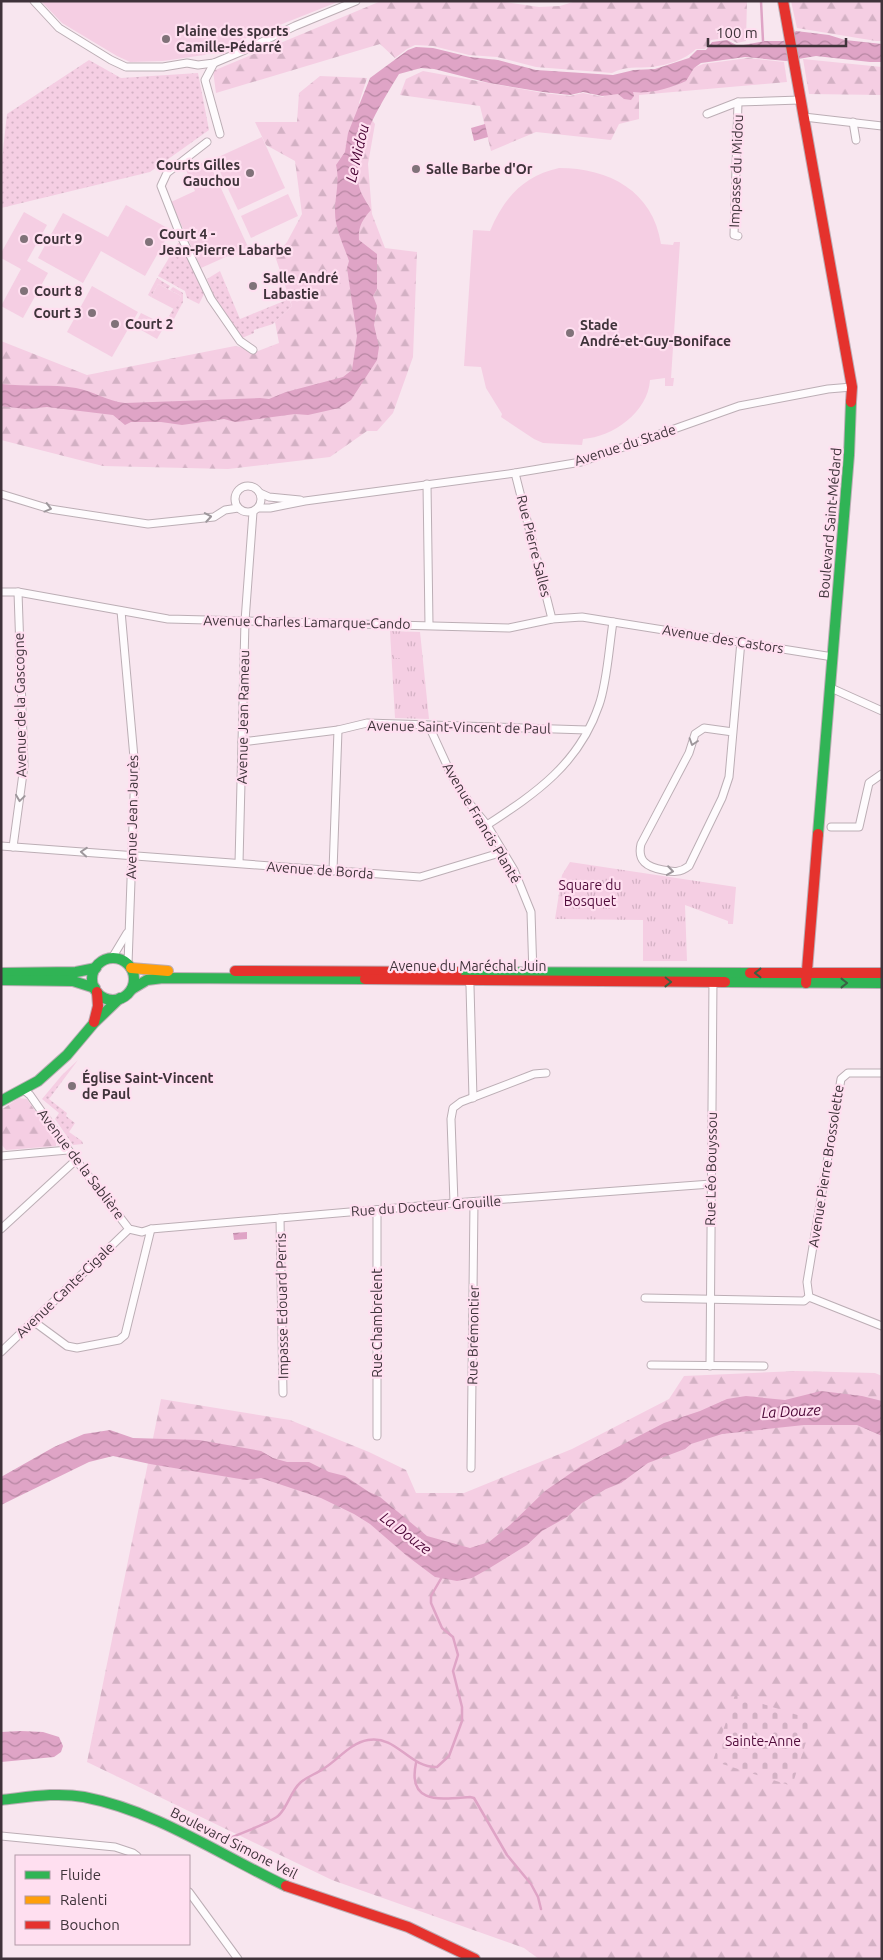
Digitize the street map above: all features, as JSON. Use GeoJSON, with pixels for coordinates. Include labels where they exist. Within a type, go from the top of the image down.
{"type":"FeatureCollection","features":[{"type":"Feature","properties":{"kind":"main road","name":"Boulevard Saint-Médard"},"geometry":{"type":"LineString","coordinates":[[783,1],[852,387],[851,437],[807,978]]}},
{"type":"Feature","properties":{"kind":"main road"},"geometry":{"type":"LineString","coordinates":[[1,1101],[38,1081],[67,1055],[94,1023],[132,989],[134,978],[129,966],[118,959],[112,958],[100,963],[96,968],[93,978],[98,1006],[94,1023]]}},
{"type":"Feature","properties":{"kind":"main road","name":"Avenue du Maréchal Juin"},"geometry":{"type":"LineString","coordinates":[[129,966],[160,971],[467,976]]}},
{"type":"Feature","properties":{"kind":"main road"},"geometry":{"type":"LineString","coordinates":[[1,973],[76,972],[96,968]]}},
{"type":"Feature","properties":{"kind":"main road"},"geometry":{"type":"LineString","coordinates":[[807,978],[882,974]]}},
{"type":"Feature","properties":{"kind":"main road","name":"Avenue du Maréchal Juin"},"geometry":{"type":"LineString","coordinates":[[132,989],[147,980],[159,978],[533,976],[807,978]]}},
{"type":"Feature","properties":{"kind":"main road"},"geometry":{"type":"LineString","coordinates":[[807,978],[882,983]]}},
{"type":"Feature","properties":{"kind":"main road"},"geometry":{"type":"LineString","coordinates":[[1,980],[73,981],[96,990],[110,999],[120,998]]}},
{"type":"Feature","properties":{"kind":"main road","name":"Boulevard Simone Veil"},"geometry":{"type":"LineString","coordinates":[[1,1800],[19,1796],[61,1794],[102,1800],[134,1809],[159,1820],[275,1881],[413,1930],[475,1959]]}},
{"type":"Feature","properties":{"kind":"street"},"geometry":{"type":"LineString","coordinates":[[34,1],[59,28],[126,67],[163,67],[187,63],[198,65],[214,63],[356,1]]}},
{"type":"Feature","properties":{"kind":"street"},"geometry":{"type":"LineString","coordinates":[[214,63],[205,80],[220,134]]}},
{"type":"Feature","properties":{"kind":"street","name":"Impasse du Midou"},"geometry":{"type":"LineString","coordinates":[[707,114],[738,102],[800,100]]}},
{"type":"Feature","properties":{"kind":"street","name":"Impasse du Midou"},"geometry":{"type":"LineString","coordinates":[[738,102],[734,235],[738,236]]}},
{"type":"Feature","properties":{"kind":"street"},"geometry":{"type":"LineString","coordinates":[[804,117],[882,126]]}},
{"type":"Feature","properties":{"kind":"street"},"geometry":{"type":"LineString","coordinates":[[853,122],[856,140]]}},
{"type":"Feature","properties":{"kind":"street"},"geometry":{"type":"LineString","coordinates":[[206,142],[167,173],[161,186],[179,232],[211,299],[240,341],[253,350]]}},
{"type":"Feature","properties":{"kind":"street","name":"Avenue du Stade"},"geometry":{"type":"LineString","coordinates":[[256,510],[305,501],[515,473],[581,462],[740,406],[828,389],[852,387]]}},
{"type":"Feature","properties":{"kind":"street","name":"Rue Pierre Salles"},"geometry":{"type":"LineString","coordinates":[[515,473],[552,619]]}},
{"type":"Feature","properties":{"kind":"street"},"geometry":{"type":"LineString","coordinates":[[427,484],[429,625]]}},
{"type":"Feature","properties":{"kind":"street"},"geometry":{"type":"LineString","coordinates":[[250,486],[260,493],[261,501],[256,510],[244,512],[238,508],[234,499],[240,488],[250,486]]}},
{"type":"Feature","properties":{"kind":"street","name":"Avenue du Stade"},"geometry":{"type":"LineString","coordinates":[[260,493],[269,497],[305,501]]}},
{"type":"Feature","properties":{"kind":"street"},"geometry":{"type":"LineString","coordinates":[[1,494],[50,509],[148,524],[214,517],[225,510],[238,508]]}},
{"type":"Feature","properties":{"kind":"street","name":"Avenue Jean Rameau"},"geometry":{"type":"LineString","coordinates":[[239,863],[245,621],[256,510]]}},
{"type":"Feature","properties":{"kind":"street","name":"Avenue Charles Lamarque-Cando"},"geometry":{"type":"LineString","coordinates":[[1,592],[18,592],[168,619],[509,628],[552,619],[582,617],[613,622]]}},
{"type":"Feature","properties":{"kind":"street","name":"Avenue de la Gascogne"},"geometry":{"type":"LineString","coordinates":[[13,847],[24,766],[18,592]]}},
{"type":"Feature","properties":{"kind":"street","name":"Avenue Jean Jaurès"},"geometry":{"type":"LineString","coordinates":[[121,611],[136,769],[128,932],[129,966]]}},
{"type":"Feature","properties":{"kind":"street"},"geometry":{"type":"LineString","coordinates":[[486,825],[509,811],[552,778],[568,763],[599,705],[613,622]]}},
{"type":"Feature","properties":{"kind":"street","name":"Avenue des Castors"},"geometry":{"type":"LineString","coordinates":[[613,622],[833,657]]}},
{"type":"Feature","properties":{"kind":"street"},"geometry":{"type":"LineString","coordinates":[[733,732],[704,728],[695,734],[689,753],[641,844],[640,857],[650,867],[674,872],[685,870],[693,862],[722,798],[729,777],[733,732],[741,641]]}},
{"type":"Feature","properties":{"kind":"street"},"geometry":{"type":"LineString","coordinates":[[831,688],[882,710]]}},
{"type":"Feature","properties":{"kind":"street","name":"Avenue Saint-Vincent de Paul"},"geometry":{"type":"LineString","coordinates":[[242,742],[338,730],[367,723],[587,730]]}},
{"type":"Feature","properties":{"kind":"street","name":"Avenue Francis Planté"},"geometry":{"type":"LineString","coordinates":[[429,726],[451,774],[514,870],[531,912],[533,976]]}},
{"type":"Feature","properties":{"kind":"street"},"geometry":{"type":"LineString","coordinates":[[333,871],[338,730]]}},
{"type":"Feature","properties":{"kind":"street"},"geometry":{"type":"LineString","coordinates":[[831,826],[859,827],[869,783],[882,774]]}},
{"type":"Feature","properties":{"kind":"street","name":"Avenue de Borda"},"geometry":{"type":"LineString","coordinates":[[1,846],[426,877],[503,852]]}},
{"type":"Feature","properties":{"kind":"street","name":"Avenue Jean Jaurès"},"geometry":{"type":"LineString","coordinates":[[112,958],[128,932]]}},
{"type":"Feature","properties":{"kind":"street"},"geometry":{"type":"LineString","coordinates":[[467,976],[470,986],[473,1098]]}},
{"type":"Feature","properties":{"kind":"street","name":"Rue Léo Bouyssou"},"geometry":{"type":"LineString","coordinates":[[710,1366],[713,978]]}},
{"type":"Feature","properties":{"kind":"street"},"geometry":{"type":"LineString","coordinates":[[454,1203],[453,1108],[461,1102],[534,1074],[546,1073]]}},
{"type":"Feature","properties":{"kind":"street","name":"Avenue Pierre Brossolette"},"geometry":{"type":"LineString","coordinates":[[809,1297],[807,1282],[841,1078],[848,1073],[882,1073]]}},
{"type":"Feature","properties":{"kind":"street","name":"Avenue de la Sablière"},"geometry":{"type":"LineString","coordinates":[[24,1090],[30,1095],[68,1150],[129,1229],[142,1232]]}},
{"type":"Feature","properties":{"kind":"street"},"geometry":{"type":"LineString","coordinates":[[1,1156],[68,1150]]}},
{"type":"Feature","properties":{"kind":"street"},"geometry":{"type":"LineString","coordinates":[[1,1229],[76,1160]]}},
{"type":"Feature","properties":{"kind":"street","name":"Rue du Docteur Grouille"},"geometry":{"type":"LineString","coordinates":[[142,1232],[152,1229],[454,1203],[711,1184]]}},
{"type":"Feature","properties":{"kind":"street","name":"Rue Brémontier"},"geometry":{"type":"LineString","coordinates":[[471,1468],[474,1202]]}},
{"type":"Feature","properties":{"kind":"street","name":"Rue Chambrelent"},"geometry":{"type":"LineString","coordinates":[[377,1210],[377,1436]]}},
{"type":"Feature","properties":{"kind":"street","name":"Impasse Edouard Perris"},"geometry":{"type":"LineString","coordinates":[[280,1218],[283,1393]]}},
{"type":"Feature","properties":{"kind":"street","name":"Avenue Cante-Cigale"},"geometry":{"type":"LineString","coordinates":[[1,1352],[129,1229]]}},
{"type":"Feature","properties":{"kind":"street"},"geometry":{"type":"LineString","coordinates":[[33,1321],[67,1346],[77,1348],[119,1340],[125,1334],[152,1229]]}},
{"type":"Feature","properties":{"kind":"street"},"geometry":{"type":"LineString","coordinates":[[645,1298],[804,1301],[809,1297],[882,1326]]}},
{"type":"Feature","properties":{"kind":"street"},"geometry":{"type":"LineString","coordinates":[[651,1365],[764,1366]]}},
{"type":"Feature","properties":{"kind":"street"},"geometry":{"type":"LineString","coordinates":[[1,1836],[115,1847],[136,1855]]}},
{"type":"Feature","properties":{"kind":"street"},"geometry":{"type":"LineString","coordinates":[[190,1893],[238,1959]]}},
{"type":"Feature","properties":{"kind":"green space","name":"Plaine des sports Camille-Pédarré"},"geometry":{"type":"Polygon","coordinates":[[[41,1],[340,1],[204,55],[163,61],[130,62],[62,23],[41,1]]]}},
{"type":"Feature","properties":{"kind":"green space"},"geometry":{"type":"Polygon","coordinates":[[[381,1],[498,1],[539,7],[560,6],[576,1],[747,1],[746,41],[737,43],[728,38],[711,40],[705,49],[696,49],[687,56],[664,65],[627,68],[612,73],[536,67],[497,57],[469,55],[433,46],[415,45],[395,58],[380,44],[216,93],[213,71],[381,1]]]}},
{"type":"Feature","properties":{"kind":"green space"},"geometry":{"type":"Polygon","coordinates":[[[791,1],[882,1],[882,41],[797,28],[791,1]]]}},
{"type":"Feature","properties":{"kind":"green space"},"geometry":{"type":"Polygon","coordinates":[[[748,58],[784,62],[787,82],[639,95],[639,119],[619,124],[611,140],[536,132],[491,151],[480,106],[400,95],[406,79],[423,71],[543,93],[570,96],[583,93],[603,97],[610,91],[660,81],[703,64],[748,58]]]}},
{"type":"Feature","properties":{"kind":"green space"},"geometry":{"type":"Polygon","coordinates":[[[803,59],[882,67],[882,95],[809,94],[803,59]]]}},
{"type":"Feature","properties":{"kind":"green space"},"geometry":{"type":"Polygon","coordinates":[[[89,60],[121,78],[198,73],[209,130],[150,172],[1,208],[1,168],[7,114],[89,60]]]}},
{"type":"Feature","properties":{"kind":"green space"},"geometry":{"type":"Polygon","coordinates":[[[320,76],[367,78],[359,103],[375,124],[368,164],[372,214],[385,248],[417,252],[413,357],[393,413],[377,431],[367,431],[330,457],[228,469],[103,466],[1,440],[1,341],[87,375],[235,346],[258,351],[279,343],[275,322],[292,306],[275,256],[287,242],[302,214],[295,161],[266,145],[255,122],[297,122],[299,93],[320,76]]]}},
{"type":"Feature","properties":{"kind":"green space","name":"Courts Gilles Gauchou"},"geometry":{"type":"Polygon","coordinates":[[[262,137],[285,188],[238,210],[214,159],[262,137]]]}},
{"type":"Feature","properties":{"kind":"green space"},"geometry":{"type":"Polygon","coordinates":[[[208,160],[248,247],[201,268],[171,202],[195,191],[186,170],[208,160]]]}},
{"type":"Feature","properties":{"kind":"green space","name":"Stade André-et-Guy-Boniface"},"geometry":{"type":"Polygon","coordinates":[[[559,168],[595,172],[626,186],[649,210],[661,244],[673,245],[674,242],[680,242],[671,378],[674,378],[673,386],[665,386],[665,378],[650,380],[648,392],[643,402],[627,421],[606,433],[583,439],[582,445],[543,443],[501,417],[502,414],[486,388],[481,367],[464,366],[473,230],[490,231],[502,208],[516,190],[535,177],[559,168]]]}},
{"type":"Feature","properties":{"kind":"green space"},"geometry":{"type":"Polygon","coordinates":[[[288,194],[298,216],[251,238],[241,216],[288,194]]]}},
{"type":"Feature","properties":{"kind":"green space"},"geometry":{"type":"Polygon","coordinates":[[[126,205],[171,230],[145,276],[101,251],[83,283],[38,258],[63,213],[108,237],[126,205]]]}},
{"type":"Feature","properties":{"kind":"green space"},"geometry":{"type":"Polygon","coordinates":[[[24,212],[47,225],[27,261],[48,273],[23,318],[1,306],[21,269],[1,258],[1,253],[24,212]]]}},
{"type":"Feature","properties":{"kind":"green space"},"geometry":{"type":"Polygon","coordinates":[[[178,243],[181,243],[204,294],[199,304],[187,298],[185,291],[158,276],[178,243]]]}},
{"type":"Feature","properties":{"kind":"green space"},"geometry":{"type":"Polygon","coordinates":[[[220,271],[240,319],[289,299],[292,306],[273,324],[254,330],[254,333],[242,338],[214,296],[207,279],[220,271]]]}},
{"type":"Feature","properties":{"kind":"green space"},"geometry":{"type":"Polygon","coordinates":[[[157,278],[170,286],[168,289],[158,284],[151,297],[148,295],[157,278]]]}},
{"type":"Feature","properties":{"kind":"green space"},"geometry":{"type":"Polygon","coordinates":[[[158,284],[181,296],[174,309],[151,297],[158,284]]]}},
{"type":"Feature","properties":{"kind":"green space"},"geometry":{"type":"Polygon","coordinates":[[[92,286],[138,312],[112,357],[67,332],[92,286]]]}},
{"type":"Feature","properties":{"kind":"green space"},"geometry":{"type":"Polygon","coordinates":[[[173,287],[183,293],[183,302],[174,319],[169,316],[181,296],[170,290],[173,287]]]}},
{"type":"Feature","properties":{"kind":"green space"},"geometry":{"type":"Polygon","coordinates":[[[141,313],[165,325],[157,339],[134,326],[141,313]]]}},
{"type":"Feature","properties":{"kind":"green space"},"geometry":{"type":"Polygon","coordinates":[[[390,631],[420,632],[429,719],[395,718],[390,631]]]}},
{"type":"Feature","properties":{"kind":"green space"},"geometry":{"type":"Polygon","coordinates":[[[395,644],[401,644],[401,658],[394,658],[395,644]]]}},
{"type":"Feature","properties":{"kind":"green space","name":"Square du Bosquet"},"geometry":{"type":"Polygon","coordinates":[[[570,862],[736,887],[733,924],[728,924],[728,921],[685,905],[687,961],[643,961],[643,920],[555,919],[562,875],[570,862]]]}},
{"type":"Feature","properties":{"kind":"green space"},"geometry":{"type":"Polygon","coordinates":[[[78,1060],[49,1099],[67,1113],[66,1116],[75,1123],[69,1132],[82,1141],[83,1144],[73,1145],[55,1119],[59,1113],[42,1099],[62,1075],[78,1060]]]}},
{"type":"Feature","properties":{"kind":"green space"},"geometry":{"type":"Polygon","coordinates":[[[19,1098],[27,1099],[56,1141],[56,1146],[6,1150],[1,1144],[1,1110],[19,1098]]]}},
{"type":"Feature","properties":{"kind":"green space"},"geometry":{"type":"Polygon","coordinates":[[[797,1371],[875,1373],[882,1376],[882,1959],[539,1959],[524,1948],[332,1880],[87,1762],[161,1399],[290,1420],[369,1452],[406,1470],[416,1493],[464,1493],[572,1449],[669,1399],[684,1376],[797,1371]]]}},
{"type":"Feature","properties":{"kind":"green space","name":"Sainte-Anne"},"geometry":{"type":"Polygon","coordinates":[[[735,1695],[813,1720],[792,1786],[713,1761],[735,1695]]]}},
{"type":"Feature","properties":{"kind":"water","name":"Le Midou"},"geometry":{"type":"Polygon","coordinates":[[[796,31],[829,35],[845,40],[882,44],[882,62],[816,56],[786,61],[745,57],[701,63],[694,68],[686,81],[660,90],[633,92],[634,96],[631,100],[624,99],[618,94],[602,96],[583,92],[570,95],[543,92],[489,83],[434,69],[421,68],[399,74],[370,125],[360,154],[358,168],[360,189],[371,210],[361,224],[359,240],[377,254],[377,289],[373,296],[377,306],[374,325],[379,347],[377,360],[351,400],[339,408],[308,415],[295,414],[235,422],[224,419],[182,425],[161,422],[131,422],[125,425],[113,415],[47,407],[25,409],[1,406],[1,384],[76,388],[125,403],[269,399],[286,392],[343,377],[352,370],[357,336],[347,268],[349,261],[335,218],[338,177],[336,165],[345,152],[348,133],[370,78],[408,50],[416,47],[433,48],[470,57],[498,60],[536,70],[613,75],[634,70],[655,69],[689,58],[697,50],[706,50],[712,42],[727,40],[738,46],[765,41],[783,41],[796,31]]]}},
{"type":"Feature","properties":{"kind":"water"},"geometry":{"type":"Polygon","coordinates":[[[485,124],[488,137],[474,141],[471,128],[485,124]]]}},
{"type":"Feature","properties":{"kind":"water"},"geometry":{"type":"Polygon","coordinates":[[[247,1232],[247,1239],[234,1240],[233,1233],[247,1232]]]}},
{"type":"Feature","properties":{"kind":"water","name":"La Douze"},"geometry":{"type":"Polygon","coordinates":[[[821,1391],[862,1396],[882,1401],[882,1436],[857,1425],[804,1425],[722,1434],[691,1444],[685,1449],[648,1463],[621,1483],[606,1489],[582,1503],[567,1517],[542,1531],[527,1545],[472,1578],[457,1581],[435,1577],[370,1524],[354,1514],[321,1498],[261,1478],[246,1480],[113,1456],[89,1462],[1,1505],[1,1477],[54,1447],[84,1434],[110,1430],[133,1438],[199,1440],[261,1451],[273,1458],[287,1462],[309,1462],[329,1472],[345,1476],[380,1497],[427,1536],[470,1548],[489,1542],[510,1525],[545,1491],[581,1466],[664,1423],[700,1411],[727,1399],[746,1396],[785,1400],[821,1391]]]}},
{"type":"Feature","properties":{"kind":"water"},"geometry":{"type":"Polygon","coordinates":[[[1,1732],[43,1732],[59,1737],[63,1746],[61,1752],[54,1757],[1,1762],[1,1732]]]}},
{"type":"Feature","properties":{"kind":"waterway"},"geometry":{"type":"LineString","coordinates":[[761,1],[763,41]]}},
{"type":"Feature","properties":{"kind":"waterway"},"geometry":{"type":"LineString","coordinates":[[230,1838],[276,1818],[300,1783],[329,1765],[350,1748],[362,1742],[368,1740],[387,1742],[427,1766],[437,1767],[449,1756],[462,1721],[462,1707],[453,1671],[458,1655],[453,1637],[442,1628],[431,1603],[431,1596],[443,1575]]}},
{"type":"Feature","properties":{"kind":"waterway"},"geometry":{"type":"LineString","coordinates":[[416,1763],[415,1777],[421,1793],[438,1798],[474,1798],[507,1855],[531,1884],[538,1897],[541,1909]]}},
{"type":"Feature","properties":{"kind":"traffic: fast"},"geometry":{"type":"LineString","coordinates":[[818,834],[849,455],[851,402]]}},
{"type":"Feature","properties":{"kind":"traffic: fast"},"geometry":{"type":"LineString","coordinates":[[113,958],[128,964],[134,979],[128,994],[113,1000],[98,994],[92,979],[98,964],[113,958]]}},
{"type":"Feature","properties":{"kind":"traffic: fast"},"geometry":{"type":"LineString","coordinates":[[1,973],[76,972],[96,968]]}},
{"type":"Feature","properties":{"kind":"traffic: fast"},"geometry":{"type":"LineString","coordinates":[[457,972],[750,973]]}},
{"type":"Feature","properties":{"kind":"traffic: fast"},"geometry":{"type":"LineString","coordinates":[[132,989],[147,980],[163,978],[365,979]]}},
{"type":"Feature","properties":{"kind":"traffic: fast"},"geometry":{"type":"LineString","coordinates":[[1,980],[73,981],[95,988]]}},
{"type":"Feature","properties":{"kind":"traffic: fast"},"geometry":{"type":"LineString","coordinates":[[725,982],[882,983]]}},
{"type":"Feature","properties":{"kind":"traffic: fast"},"geometry":{"type":"LineString","coordinates":[[1,1101],[38,1081],[67,1055],[94,1023],[120,998]]}},
{"type":"Feature","properties":{"kind":"traffic: fast"},"geometry":{"type":"LineString","coordinates":[[1,1800],[43,1795],[64,1795],[84,1797],[111,1804],[163,1823],[286,1886]]}},
{"type":"Feature","properties":{"kind":"traffic: slow"},"geometry":{"type":"LineString","coordinates":[[131,968],[168,971]]}},
{"type":"Feature","properties":{"kind":"traffic: jam"},"geometry":{"type":"LineString","coordinates":[[783,1],[852,387],[851,402]]}},
{"type":"Feature","properties":{"kind":"traffic: jam"},"geometry":{"type":"LineString","coordinates":[[806,983],[818,834]]}},
{"type":"Feature","properties":{"kind":"traffic: jam"},"geometry":{"type":"LineString","coordinates":[[235,971],[457,972]]}},
{"type":"Feature","properties":{"kind":"traffic: jam"},"geometry":{"type":"LineString","coordinates":[[750,973],[882,973]]}},
{"type":"Feature","properties":{"kind":"traffic: jam"},"geometry":{"type":"LineString","coordinates":[[365,979],[725,982]]}},
{"type":"Feature","properties":{"kind":"traffic: jam"},"geometry":{"type":"LineString","coordinates":[[94,1022],[98,1006],[97,992]]}},
{"type":"Feature","properties":{"kind":"traffic: jam"},"geometry":{"type":"LineString","coordinates":[[286,1886],[408,1927],[475,1959]]}},
{"type":"Feature","properties":{"kind":"place","name":"Plaine des sports Camille-Pédarré"},"geometry":{"type":"Point","coordinates":[166,39]}},
{"type":"Feature","properties":{"kind":"place","name":"Salle Barbe d'Or"},"geometry":{"type":"Point","coordinates":[416,169]}},
{"type":"Feature","properties":{"kind":"place","name":"Courts Gilles Gauchou"},"geometry":{"type":"Point","coordinates":[250,173]}},
{"type":"Feature","properties":{"kind":"place","name":"Court 9"},"geometry":{"type":"Point","coordinates":[24,239]}},
{"type":"Feature","properties":{"kind":"place","name":"Court 4 - Jean-Pierre Labarbe"},"geometry":{"type":"Point","coordinates":[149,242]}},
{"type":"Feature","properties":{"kind":"place","name":"Salle André Labastie"},"geometry":{"type":"Point","coordinates":[253,286]}},
{"type":"Feature","properties":{"kind":"place","name":"Court 8"},"geometry":{"type":"Point","coordinates":[24,291]}},
{"type":"Feature","properties":{"kind":"place","name":"Court 3"},"geometry":{"type":"Point","coordinates":[92,313]}},
{"type":"Feature","properties":{"kind":"place","name":"Court 2"},"geometry":{"type":"Point","coordinates":[115,324]}},
{"type":"Feature","properties":{"kind":"place","name":"Stade André-et-Guy-Boniface"},"geometry":{"type":"Point","coordinates":[570,333]}},
{"type":"Feature","properties":{"kind":"place","name":"Église Saint-Vincent de Paul"},"geometry":{"type":"Point","coordinates":[72,1086]}}]}
